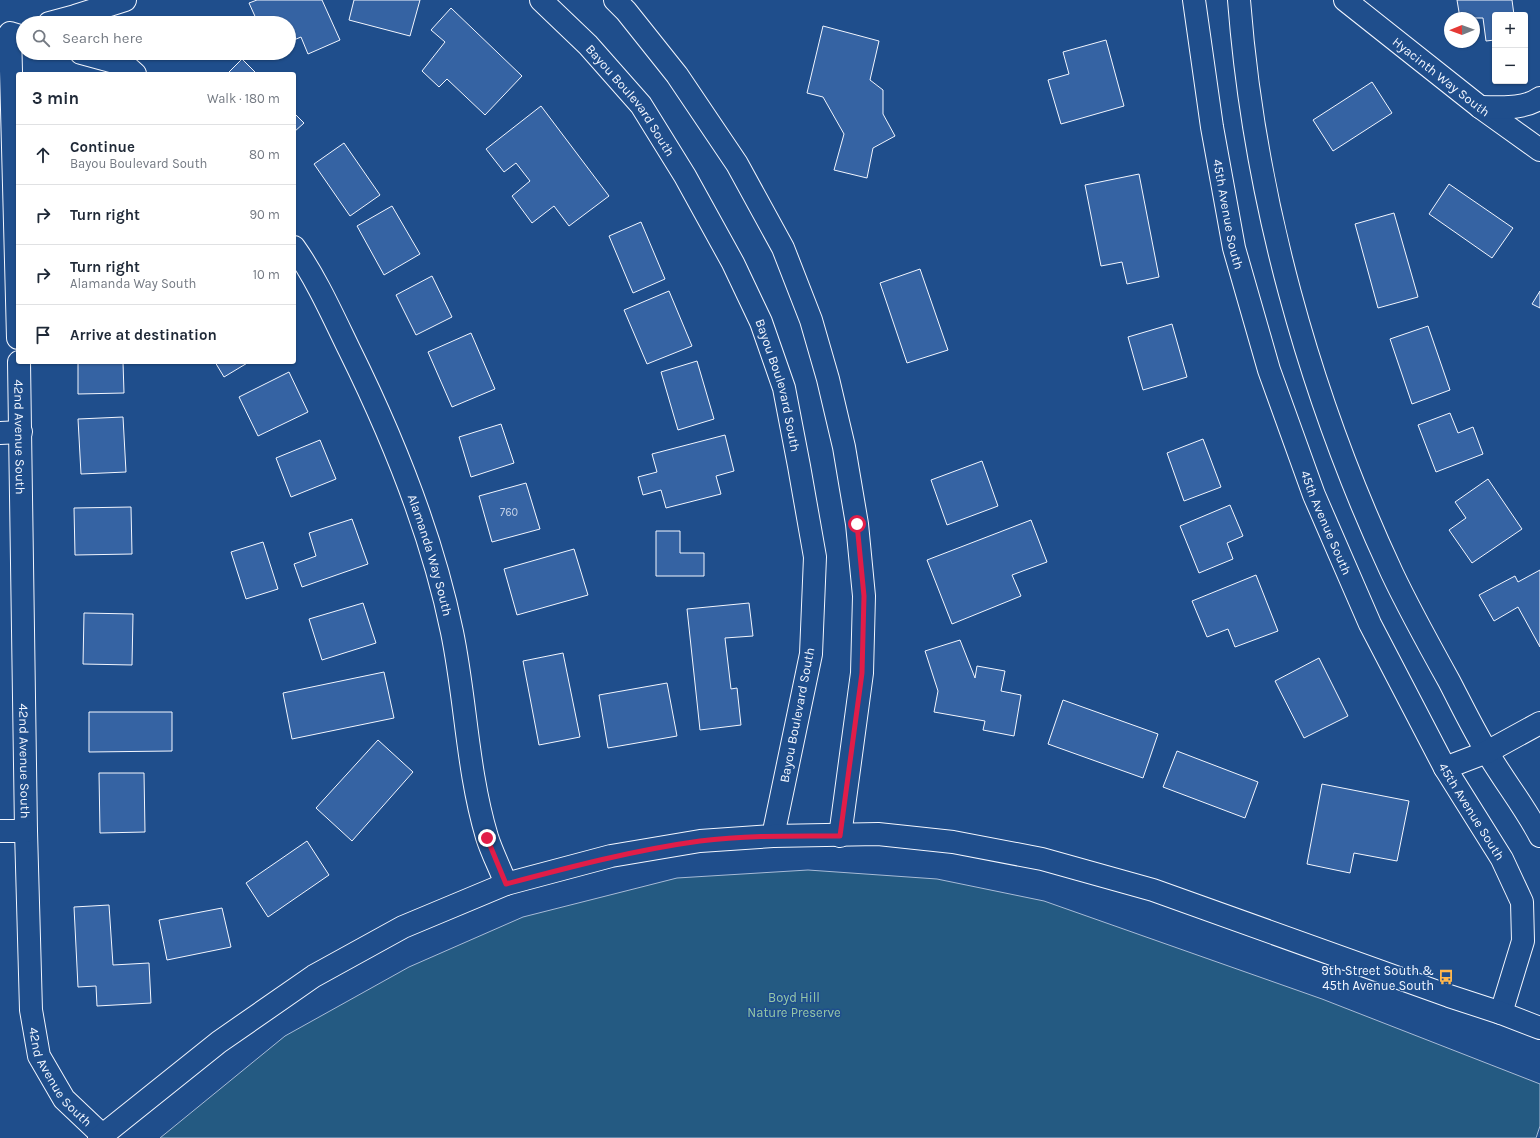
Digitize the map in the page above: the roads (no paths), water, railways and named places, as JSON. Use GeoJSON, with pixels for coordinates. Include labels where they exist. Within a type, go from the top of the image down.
{"type":"FeatureCollection","features":[{"type":"Feature","properties":{"kind":"street"},"geometry":{"type":"LineString","coordinates":[[75,16],[125,0]]}},
{"type":"Feature","properties":{"kind":"street","name":"Bayou Boulevard South"},"geometry":{"type":"LineString","coordinates":[[541,0],[588,45],[641,105],[681,169],[733,263],[758,315],[784,388],[800,466],[815,557],[811,654],[773,836]]}},
{"type":"Feature","properties":{"kind":"street"},"geometry":{"type":"LineString","coordinates":[[614,0],[626,11],[677,75],[737,164],[782,248],[810,320],[828,379],[844,447],[857,524],[864,596],[862,673],[840,836]]}},
{"type":"Feature","properties":{"kind":"street","name":"45th Avenue South"},"geometry":{"type":"LineString","coordinates":[[1194,0],[1212,127],[1234,248],[1269,370],[1314,495],[1370,624],[1445,768],[1502,859],[1522,902],[1523,941],[1502,1013]]}},
{"type":"Feature","properties":{"kind":"street"},"geometry":{"type":"LineString","coordinates":[[1239,0],[1255,133],[1274,232],[1304,342],[1342,455],[1392,573],[1487,752],[1540,836]]}},
{"type":"Feature","properties":{"kind":"street","name":"Hyacinth Way South"},"geometry":{"type":"LineString","coordinates":[[1345,0],[1480,107],[1540,150]]}},
{"type":"Feature","properties":{"kind":"street"},"geometry":{"type":"LineString","coordinates":[[14,33],[16,186]]}},
{"type":"Feature","properties":{"kind":"street"},"geometry":{"type":"LineString","coordinates":[[105,60],[125,66],[132,72]]}},
{"type":"Feature","properties":{"kind":"street"},"geometry":{"type":"LineString","coordinates":[[1480,107],[1517,106],[1533,103],[1540,98]]}},
{"type":"Feature","properties":{"kind":"street","name":"Alamanda Way South"},"geometry":{"type":"LineString","coordinates":[[296,250],[314,281],[369,390],[409,484],[437,573],[452,633],[475,784],[487,838],[506,884]]}},
{"type":"Feature","properties":{"kind":"street","name":"42nd Avenue South"},"geometry":{"type":"LineString","coordinates":[[19,364],[10,432],[26,831],[31,1010],[39,1056],[64,1099],[101,1136]]}},
{"type":"Feature","properties":{"kind":"street"},"geometry":{"type":"LineString","coordinates":[[1445,768],[1487,752],[1540,723]]}},
{"type":"Feature","properties":{"kind":"street"},"geometry":{"type":"LineString","coordinates":[[0,831],[26,831]]}},
{"type":"Feature","properties":{"kind":"street"},"geometry":{"type":"LineString","coordinates":[[101,1136],[219,1042],[314,976],[403,927],[506,884],[610,856],[700,841],[773,836],[840,836],[878,834],[953,842],[1042,859],[1153,890],[1449,996],[1502,1013],[1540,1028]]}},
{"type":"Feature","properties":{"kind":"place","name":"9th Street South & 45th Avenue South"},"geometry":{"type":"Point","coordinates":[1446,977]}},
{"type":"Feature","properties":{"kind":"park label","name":"Boyd Hill Nature Preserve"},"geometry":{"type":"Point","coordinates":[794,1004]}}]}
